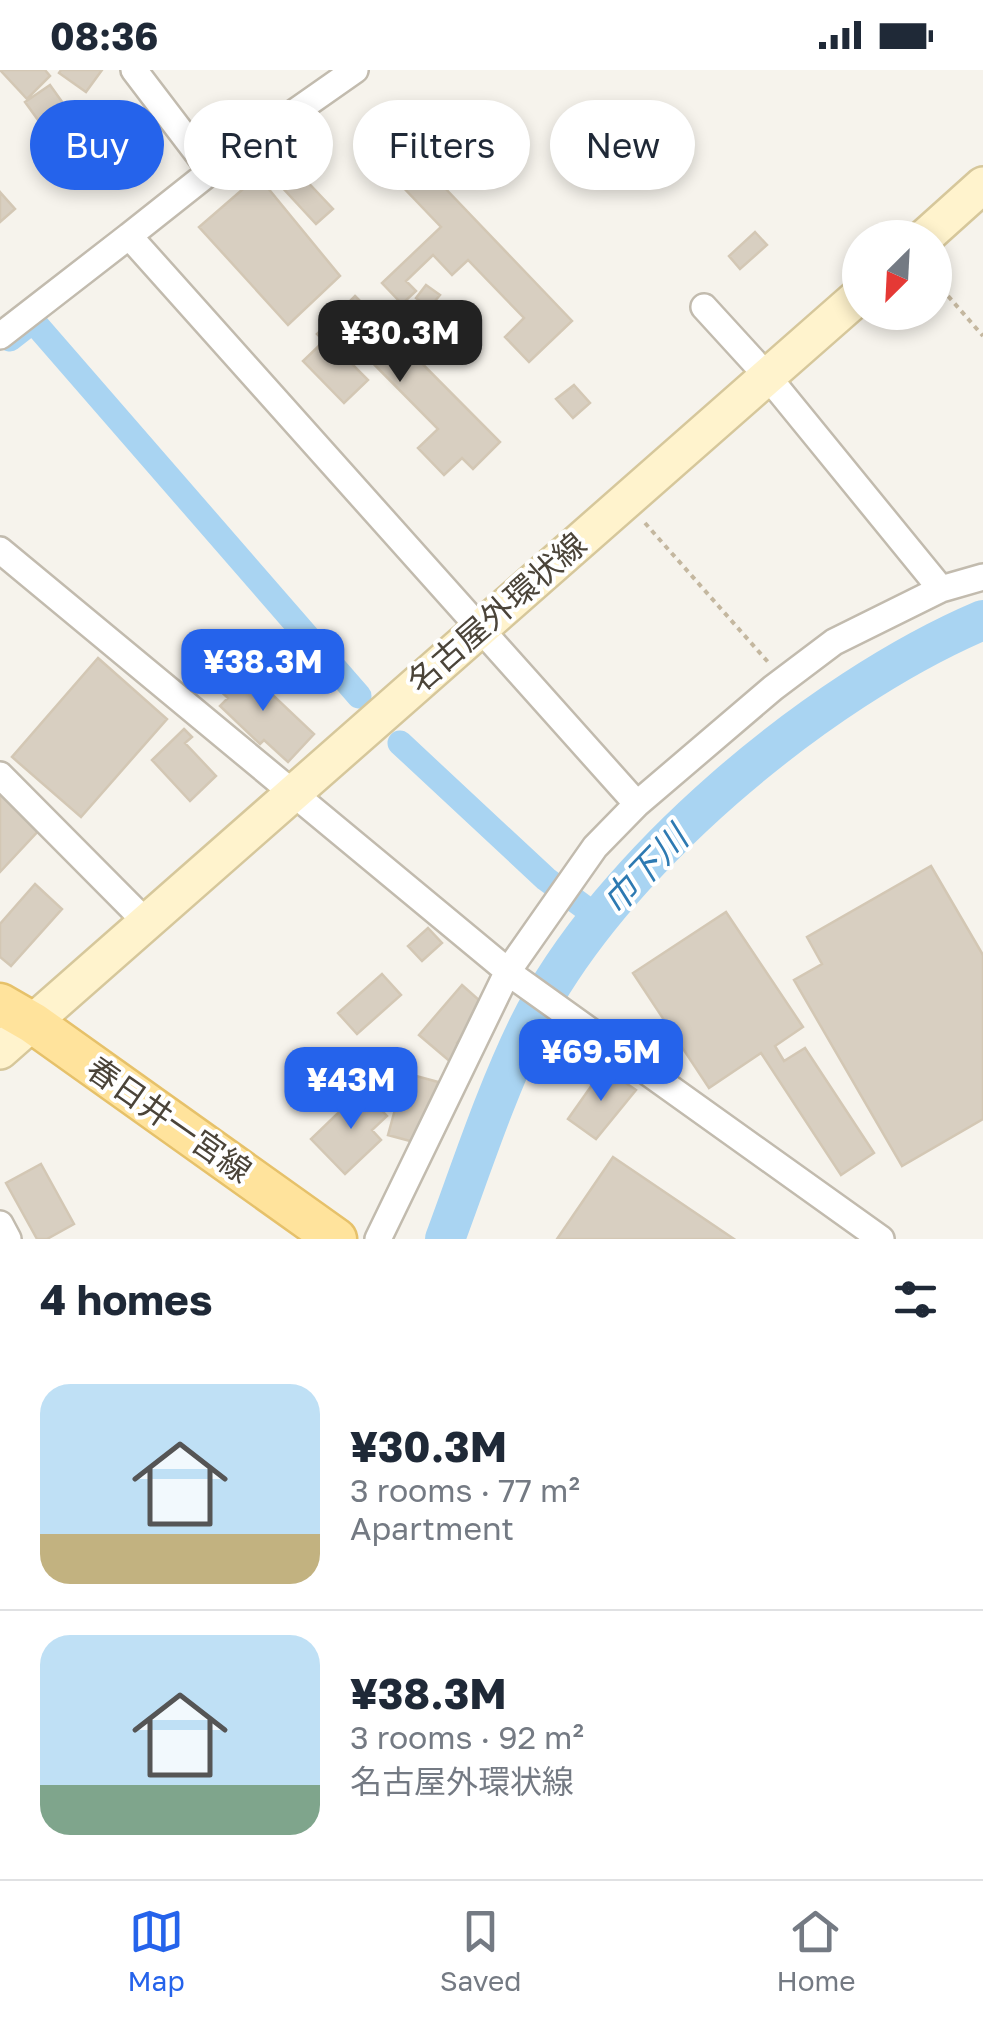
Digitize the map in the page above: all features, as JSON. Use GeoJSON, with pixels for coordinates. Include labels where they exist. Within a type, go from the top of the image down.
{"type":"FeatureCollection","features":[{"type":"Feature","properties":{"kind":"main road"},"geometry":{"type":"LineString","coordinates":[[944,220],[983,185]]}},
{"type":"Feature","properties":{"kind":"main road","name":"名古屋外環状線"},"geometry":{"type":"LineString","coordinates":[[0,1051],[16,1014],[146,922],[842,311]]}},
{"type":"Feature","properties":{"kind":"main road","name":"春日井一宮線"},"geometry":{"type":"LineString","coordinates":[[16,1014],[336,1239]]}},
{"type":"Feature","properties":{"kind":"street"},"geometry":{"type":"LineString","coordinates":[[134,70],[184,136]]}},
{"type":"Feature","properties":{"kind":"street"},"geometry":{"type":"LineString","coordinates":[[312,100],[355,70]]}},
{"type":"Feature","properties":{"kind":"street"},"geometry":{"type":"LineString","coordinates":[[0,336],[187,190]]}},
{"type":"Feature","properties":{"kind":"street"},"geometry":{"type":"LineString","coordinates":[[129,236],[636,804]]}},
{"type":"Feature","properties":{"kind":"street"},"geometry":{"type":"LineString","coordinates":[[704,307],[768,378],[941,590]]}},
{"type":"Feature","properties":{"kind":"street"},"geometry":{"type":"LineString","coordinates":[[0,550],[512,975],[881,1239]]}},
{"type":"Feature","properties":{"kind":"street"},"geometry":{"type":"LineString","coordinates":[[378,1239],[512,975],[595,847],[636,804],[772,688],[834,642],[941,590],[983,576]]}},
{"type":"Feature","properties":{"kind":"street"},"geometry":{"type":"LineString","coordinates":[[0,775],[146,922]]}},
{"type":"Feature","properties":{"kind":"street"},"geometry":{"type":"LineString","coordinates":[[0,1224],[8,1239]]}},
{"type":"Feature","properties":{"kind":"path"},"geometry":{"type":"LineString","coordinates":[[952,301],[983,336]]}},
{"type":"Feature","properties":{"kind":"path"},"geometry":{"type":"LineString","coordinates":[[626,501],[769,663]]}},
{"type":"Feature","properties":{"kind":"building"},"geometry":{"type":"Polygon","coordinates":[[[0,70],[45,70],[50,76],[27,99],[0,70]]]}},
{"type":"Feature","properties":{"kind":"building"},"geometry":{"type":"Polygon","coordinates":[[[102,70],[86,92],[59,73],[102,70]]]}},
{"type":"Feature","properties":{"kind":"building"},"geometry":{"type":"Polygon","coordinates":[[[50,85],[61,100],[30,100],[30,109],[25,102],[50,85]]]}},
{"type":"Feature","properties":{"kind":"building"},"geometry":{"type":"Polygon","coordinates":[[[242,190],[269,190],[340,276],[288,325],[199,227],[242,190]]]}},
{"type":"Feature","properties":{"kind":"building"},"geometry":{"type":"Polygon","coordinates":[[[285,190],[315,190],[333,209],[316,224],[285,190]]]}},
{"type":"Feature","properties":{"kind":"building"},"geometry":{"type":"Polygon","coordinates":[[[406,190],[447,190],[572,321],[529,362],[505,337],[524,318],[468,260],[452,275],[433,255],[406,281],[416,291],[402,304],[382,283],[441,227],[406,190]]]}},
{"type":"Feature","properties":{"kind":"building"},"geometry":{"type":"Polygon","coordinates":[[[0,192],[15,209],[0,222],[0,192]]]}},
{"type":"Feature","properties":{"kind":"building"},"geometry":{"type":"Polygon","coordinates":[[[755,232],[767,245],[740,269],[729,256],[755,232]]]}},
{"type":"Feature","properties":{"kind":"building"},"geometry":{"type":"Polygon","coordinates":[[[426,285],[440,295],[429,308],[416,298],[426,285]]]}},
{"type":"Feature","properties":{"kind":"building"},"geometry":{"type":"Polygon","coordinates":[[[355,296],[500,442],[473,469],[462,458],[444,475],[418,448],[438,429],[353,343],[342,354],[368,380],[344,403],[303,361],[324,341],[317,334],[355,296]]]}},
{"type":"Feature","properties":{"kind":"building"},"geometry":{"type":"Polygon","coordinates":[[[574,385],[590,403],[573,418],[556,399],[574,385]]]}},
{"type":"Feature","properties":{"kind":"building"},"geometry":{"type":"Polygon","coordinates":[[[98,658],[167,719],[81,817],[12,757],[98,658]]]}},
{"type":"Feature","properties":{"kind":"building"},"geometry":{"type":"Polygon","coordinates":[[[239,663],[314,734],[288,762],[264,740],[260,744],[220,706],[228,698],[216,687],[239,663]]]}},
{"type":"Feature","properties":{"kind":"building"},"geometry":{"type":"Polygon","coordinates":[[[184,729],[192,737],[185,743],[216,776],[190,801],[152,760],[184,729]]]}},
{"type":"Feature","properties":{"kind":"building"},"geometry":{"type":"Polygon","coordinates":[[[0,790],[41,828],[0,872],[0,790]]]}},
{"type":"Feature","properties":{"kind":"building"},"geometry":{"type":"Polygon","coordinates":[[[931,866],[983,955],[983,1119],[902,1166],[794,980],[822,964],[807,937],[931,866]]]}},
{"type":"Feature","properties":{"kind":"building"},"geometry":{"type":"Polygon","coordinates":[[[35,884],[62,909],[11,966],[0,957],[0,924],[35,884]]]}},
{"type":"Feature","properties":{"kind":"building"},"geometry":{"type":"Polygon","coordinates":[[[726,912],[803,1027],[775,1046],[784,1061],[805,1048],[874,1153],[841,1175],[761,1053],[709,1088],[633,973],[726,912]]]}},
{"type":"Feature","properties":{"kind":"building"},"geometry":{"type":"Polygon","coordinates":[[[428,928],[442,943],[422,961],[408,946],[428,928]]]}},
{"type":"Feature","properties":{"kind":"building"},"geometry":{"type":"Polygon","coordinates":[[[382,974],[401,995],[357,1034],[338,1013],[382,974]]]}},
{"type":"Feature","properties":{"kind":"building"},"geometry":{"type":"Polygon","coordinates":[[[462,985],[488,1008],[457,1043],[465,1050],[453,1064],[419,1035],[462,985]]]}},
{"type":"Feature","properties":{"kind":"building"},"geometry":{"type":"Polygon","coordinates":[[[604,1068],[636,1090],[596,1139],[568,1119],[604,1068]]]}},
{"type":"Feature","properties":{"kind":"building"},"geometry":{"type":"Polygon","coordinates":[[[405,1073],[438,1082],[421,1144],[388,1135],[405,1073]]]}},
{"type":"Feature","properties":{"kind":"building"},"geometry":{"type":"Polygon","coordinates":[[[362,1090],[387,1116],[372,1130],[381,1140],[345,1174],[311,1139],[362,1090]]]}},
{"type":"Feature","properties":{"kind":"building"},"geometry":{"type":"Polygon","coordinates":[[[613,1157],[734,1239],[557,1239],[613,1157]]]}},
{"type":"Feature","properties":{"kind":"building"},"geometry":{"type":"Polygon","coordinates":[[[41,1164],[74,1224],[47,1239],[37,1239],[6,1183],[41,1164]]]}},
{"type":"Feature","properties":{"kind":"waterway"},"geometry":{"type":"LineString","coordinates":[[10,339],[33,321],[359,696]]}},
{"type":"Feature","properties":{"kind":"waterway","name":"巾下川"},"geometry":{"type":"LineString","coordinates":[[445,1239],[528,1027],[564,966],[610,905],[664,845],[788,737],[854,690],[919,651],[983,620]]}},
{"type":"Feature","properties":{"kind":"waterway"},"geometry":{"type":"LineString","coordinates":[[400,743],[546,879],[599,918]]}}]}
